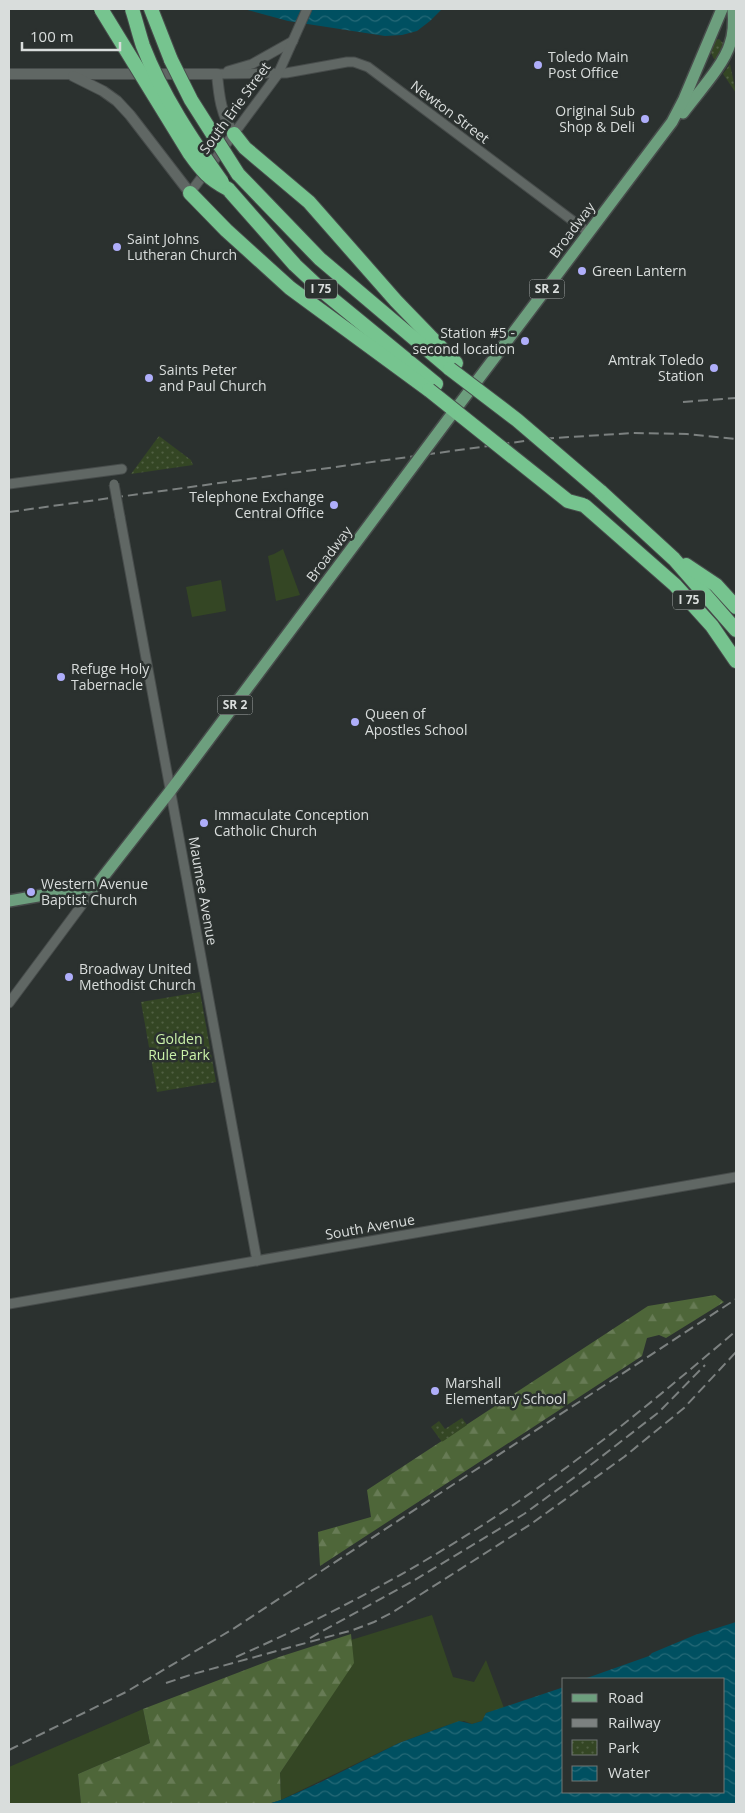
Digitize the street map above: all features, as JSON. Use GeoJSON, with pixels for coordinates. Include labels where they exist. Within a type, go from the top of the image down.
{"type":"FeatureCollection","features":[{"type":"Feature","properties":{"kind":"highway"},"geometry":{"type":"LineString","coordinates":[[101,9],[190,154],[211,180],[231,193]]}},
{"type":"Feature","properties":{"kind":"highway"},"geometry":{"type":"LineString","coordinates":[[132,9],[144,46],[157,76],[191,138],[231,193]]}},
{"type":"Feature","properties":{"kind":"highway"},"geometry":{"type":"LineString","coordinates":[[151,9],[171,60]]}},
{"type":"Feature","properties":{"kind":"highway"},"geometry":{"type":"LineString","coordinates":[[161,9],[171,60]]}},
{"type":"Feature","properties":{"kind":"highway","name":"I 75"},"geometry":{"type":"LineString","coordinates":[[171,60],[191,100],[238,174],[320,259],[453,366],[600,491],[674,559],[736,630]]}},
{"type":"Feature","properties":{"kind":"highway"},"geometry":{"type":"LineString","coordinates":[[234,134],[245,148],[309,202],[453,366]]}},
{"type":"Feature","properties":{"kind":"highway"},"geometry":{"type":"LineString","coordinates":[[190,193],[226,230],[290,288],[432,387]]}},
{"type":"Feature","properties":{"kind":"highway","name":"I 75"},"geometry":{"type":"LineString","coordinates":[[231,193],[295,265],[325,293],[432,387],[584,506],[648,560],[699,610],[736,660]]}},
{"type":"Feature","properties":{"kind":"highway"},"geometry":{"type":"LineString","coordinates":[[674,559],[716,585],[736,607]]}},
{"type":"Feature","properties":{"kind":"main road","name":"SR 2"},"geometry":{"type":"LineString","coordinates":[[714,26],[722,9]]}},
{"type":"Feature","properties":{"kind":"main road","name":"SR 2"},"geometry":{"type":"LineString","coordinates":[[718,67],[731,43],[734,13]]}},
{"type":"Feature","properties":{"kind":"main road","name":"Broadway"},"geometry":{"type":"LineString","coordinates":[[96,886],[171,790],[672,122],[684,99],[714,26]]}},
{"type":"Feature","properties":{"kind":"main road","name":"Broadway"},"geometry":{"type":"LineString","coordinates":[[672,122],[682,114],[718,67]]}},
{"type":"Feature","properties":{"kind":"main road"},"geometry":{"type":"LineString","coordinates":[[9,74],[164,72],[217,74],[222,108],[227,123],[234,134]]}},
{"type":"Feature","properties":{"kind":"main road"},"geometry":{"type":"LineString","coordinates":[[70,74],[103,90],[117,101],[130,114],[190,193]]}},
{"type":"Feature","properties":{"kind":"main road"},"geometry":{"type":"LineString","coordinates":[[9,902],[96,886]]}},
{"type":"Feature","properties":{"kind":"street","name":"South Erie Street"},"geometry":{"type":"LineString","coordinates":[[190,193],[278,74],[307,9]]}},
{"type":"Feature","properties":{"kind":"street"},"geometry":{"type":"LineString","coordinates":[[714,26],[734,13]]}},
{"type":"Feature","properties":{"kind":"street"},"geometry":{"type":"LineString","coordinates":[[217,74],[252,64],[294,41]]}},
{"type":"Feature","properties":{"kind":"street","name":"Broadway"},"geometry":{"type":"LineString","coordinates":[[718,67],[736,44]]}},
{"type":"Feature","properties":{"kind":"street","name":"Newton Street"},"geometry":{"type":"LineString","coordinates":[[217,74],[278,74],[347,62],[354,62],[368,67],[589,233]]}},
{"type":"Feature","properties":{"kind":"street","name":"Maumee Avenue"},"geometry":{"type":"LineString","coordinates":[[9,484],[122,469],[114,484],[257,1261]]}},
{"type":"Feature","properties":{"kind":"street","name":"Broadway"},"geometry":{"type":"LineString","coordinates":[[9,1003],[96,886]]}},
{"type":"Feature","properties":{"kind":"street","name":"South Avenue"},"geometry":{"type":"LineString","coordinates":[[9,1304],[736,1177]]}},
{"type":"Feature","properties":{"kind":"green space"},"geometry":{"type":"Polygon","coordinates":[[[719,39],[725,45],[717,59],[714,59],[711,53],[714,40],[719,39]]]}},
{"type":"Feature","properties":{"kind":"green space"},"geometry":{"type":"Polygon","coordinates":[[[730,64],[736,93],[723,74],[730,64]]]}},
{"type":"Feature","properties":{"kind":"green space"},"geometry":{"type":"Polygon","coordinates":[[[159,436],[191,460],[193,465],[131,474],[159,436]]]}},
{"type":"Feature","properties":{"kind":"green space"},"geometry":{"type":"Polygon","coordinates":[[[283,549],[300,595],[276,601],[268,556],[283,549]]]}},
{"type":"Feature","properties":{"kind":"green space"},"geometry":{"type":"Polygon","coordinates":[[[221,580],[226,611],[192,617],[186,587],[221,580]]]}},
{"type":"Feature","properties":{"kind":"green space","name":"Golden Rule Park"},"geometry":{"type":"Polygon","coordinates":[[[200,992],[216,1082],[157,1092],[141,1002],[200,992]]]}},
{"type":"Feature","properties":{"kind":"green space"},"geometry":{"type":"Polygon","coordinates":[[[715,1295],[724,1302],[666,1338],[659,1335],[647,1338],[642,1356],[320,1566],[318,1532],[371,1517],[367,1490],[648,1306],[715,1295]]]}},
{"type":"Feature","properties":{"kind":"green space"},"geometry":{"type":"Polygon","coordinates":[[[462,1418],[467,1425],[442,1442],[431,1427],[439,1421],[445,1429],[462,1418]]]}},
{"type":"Feature","properties":{"kind":"green space"},"geometry":{"type":"Polygon","coordinates":[[[432,1615],[453,1677],[474,1682],[486,1660],[504,1708],[486,1713],[482,1721],[472,1724],[464,1721],[448,1725],[399,1743],[281,1800],[280,1773],[353,1663],[351,1640],[432,1615]]]}},
{"type":"Feature","properties":{"kind":"green space"},"geometry":{"type":"Polygon","coordinates":[[[351,1634],[354,1663],[280,1773],[281,1800],[268,1804],[81,1804],[78,1774],[150,1743],[143,1709],[279,1657],[351,1634]]]}},
{"type":"Feature","properties":{"kind":"green space"},"geometry":{"type":"Polygon","coordinates":[[[143,1709],[150,1743],[78,1774],[81,1804],[9,1804],[9,1767],[143,1709]]]}},
{"type":"Feature","properties":{"kind":"water"},"geometry":{"type":"Polygon","coordinates":[[[244,9],[442,9],[417,31],[402,35],[385,36],[288,21],[244,9]]]}},
{"type":"Feature","properties":{"kind":"water"},"geometry":{"type":"Polygon","coordinates":[[[736,1622],[736,1804],[268,1804],[319,1783],[399,1743],[459,1721],[472,1724],[482,1721],[486,1713],[562,1688],[562,1793],[725,1793],[725,1678],[587,1678],[649,1656],[695,1635],[736,1622]]]}},
{"type":"Feature","properties":{"kind":"railway"},"geometry":{"type":"LineString","coordinates":[[683,402],[736,398]]}},
{"type":"Feature","properties":{"kind":"railway"},"geometry":{"type":"LineString","coordinates":[[9,512],[539,439],[633,433],[687,434],[736,439]]}},
{"type":"Feature","properties":{"kind":"railway"},"geometry":{"type":"LineString","coordinates":[[9,1750],[126,1692],[233,1629],[736,1299]]}},
{"type":"Feature","properties":{"kind":"railway"},"geometry":{"type":"LineString","coordinates":[[236,1657],[372,1591],[501,1513],[603,1440],[736,1331]]}},
{"type":"Feature","properties":{"kind":"railway"},"geometry":{"type":"LineString","coordinates":[[166,1683],[353,1630],[393,1612],[531,1524],[624,1457],[684,1408],[736,1352]]}},
{"type":"Feature","properties":{"kind":"railway"},"geometry":{"type":"LineString","coordinates":[[310,1638],[413,1581],[524,1514],[659,1412],[705,1365]]}},
{"type":"Feature","properties":{"kind":"place","name":"Toledo Main Post Office"},"geometry":{"type":"Point","coordinates":[538,65]}},
{"type":"Feature","properties":{"kind":"place","name":"Original Sub Shop & Deli"},"geometry":{"type":"Point","coordinates":[645,119]}},
{"type":"Feature","properties":{"kind":"place","name":"Saint Johns Lutheran Church"},"geometry":{"type":"Point","coordinates":[117,247]}},
{"type":"Feature","properties":{"kind":"place","name":"Green Lantern"},"geometry":{"type":"Point","coordinates":[582,271]}},
{"type":"Feature","properties":{"kind":"place","name":"Station #5 - second location"},"geometry":{"type":"Point","coordinates":[525,341]}},
{"type":"Feature","properties":{"kind":"place","name":"Amtrak Toledo Station"},"geometry":{"type":"Point","coordinates":[714,368]}},
{"type":"Feature","properties":{"kind":"place","name":"Saints Peter and Paul Church"},"geometry":{"type":"Point","coordinates":[149,378]}},
{"type":"Feature","properties":{"kind":"place","name":"Telephone Exchange Central Office"},"geometry":{"type":"Point","coordinates":[334,505]}},
{"type":"Feature","properties":{"kind":"place","name":"Refuge Holy Tabernacle"},"geometry":{"type":"Point","coordinates":[61,677]}},
{"type":"Feature","properties":{"kind":"place","name":"Queen of Apostles School"},"geometry":{"type":"Point","coordinates":[355,722]}},
{"type":"Feature","properties":{"kind":"place","name":"Immaculate Conception Catholic Church"},"geometry":{"type":"Point","coordinates":[204,823]}},
{"type":"Feature","properties":{"kind":"place","name":"Western Avenue Baptist Church"},"geometry":{"type":"Point","coordinates":[31,892]}},
{"type":"Feature","properties":{"kind":"place","name":"Broadway United Methodist Church"},"geometry":{"type":"Point","coordinates":[69,977]}},
{"type":"Feature","properties":{"kind":"place","name":"Marshall Elementary School"},"geometry":{"type":"Point","coordinates":[435,1391]}}]}
